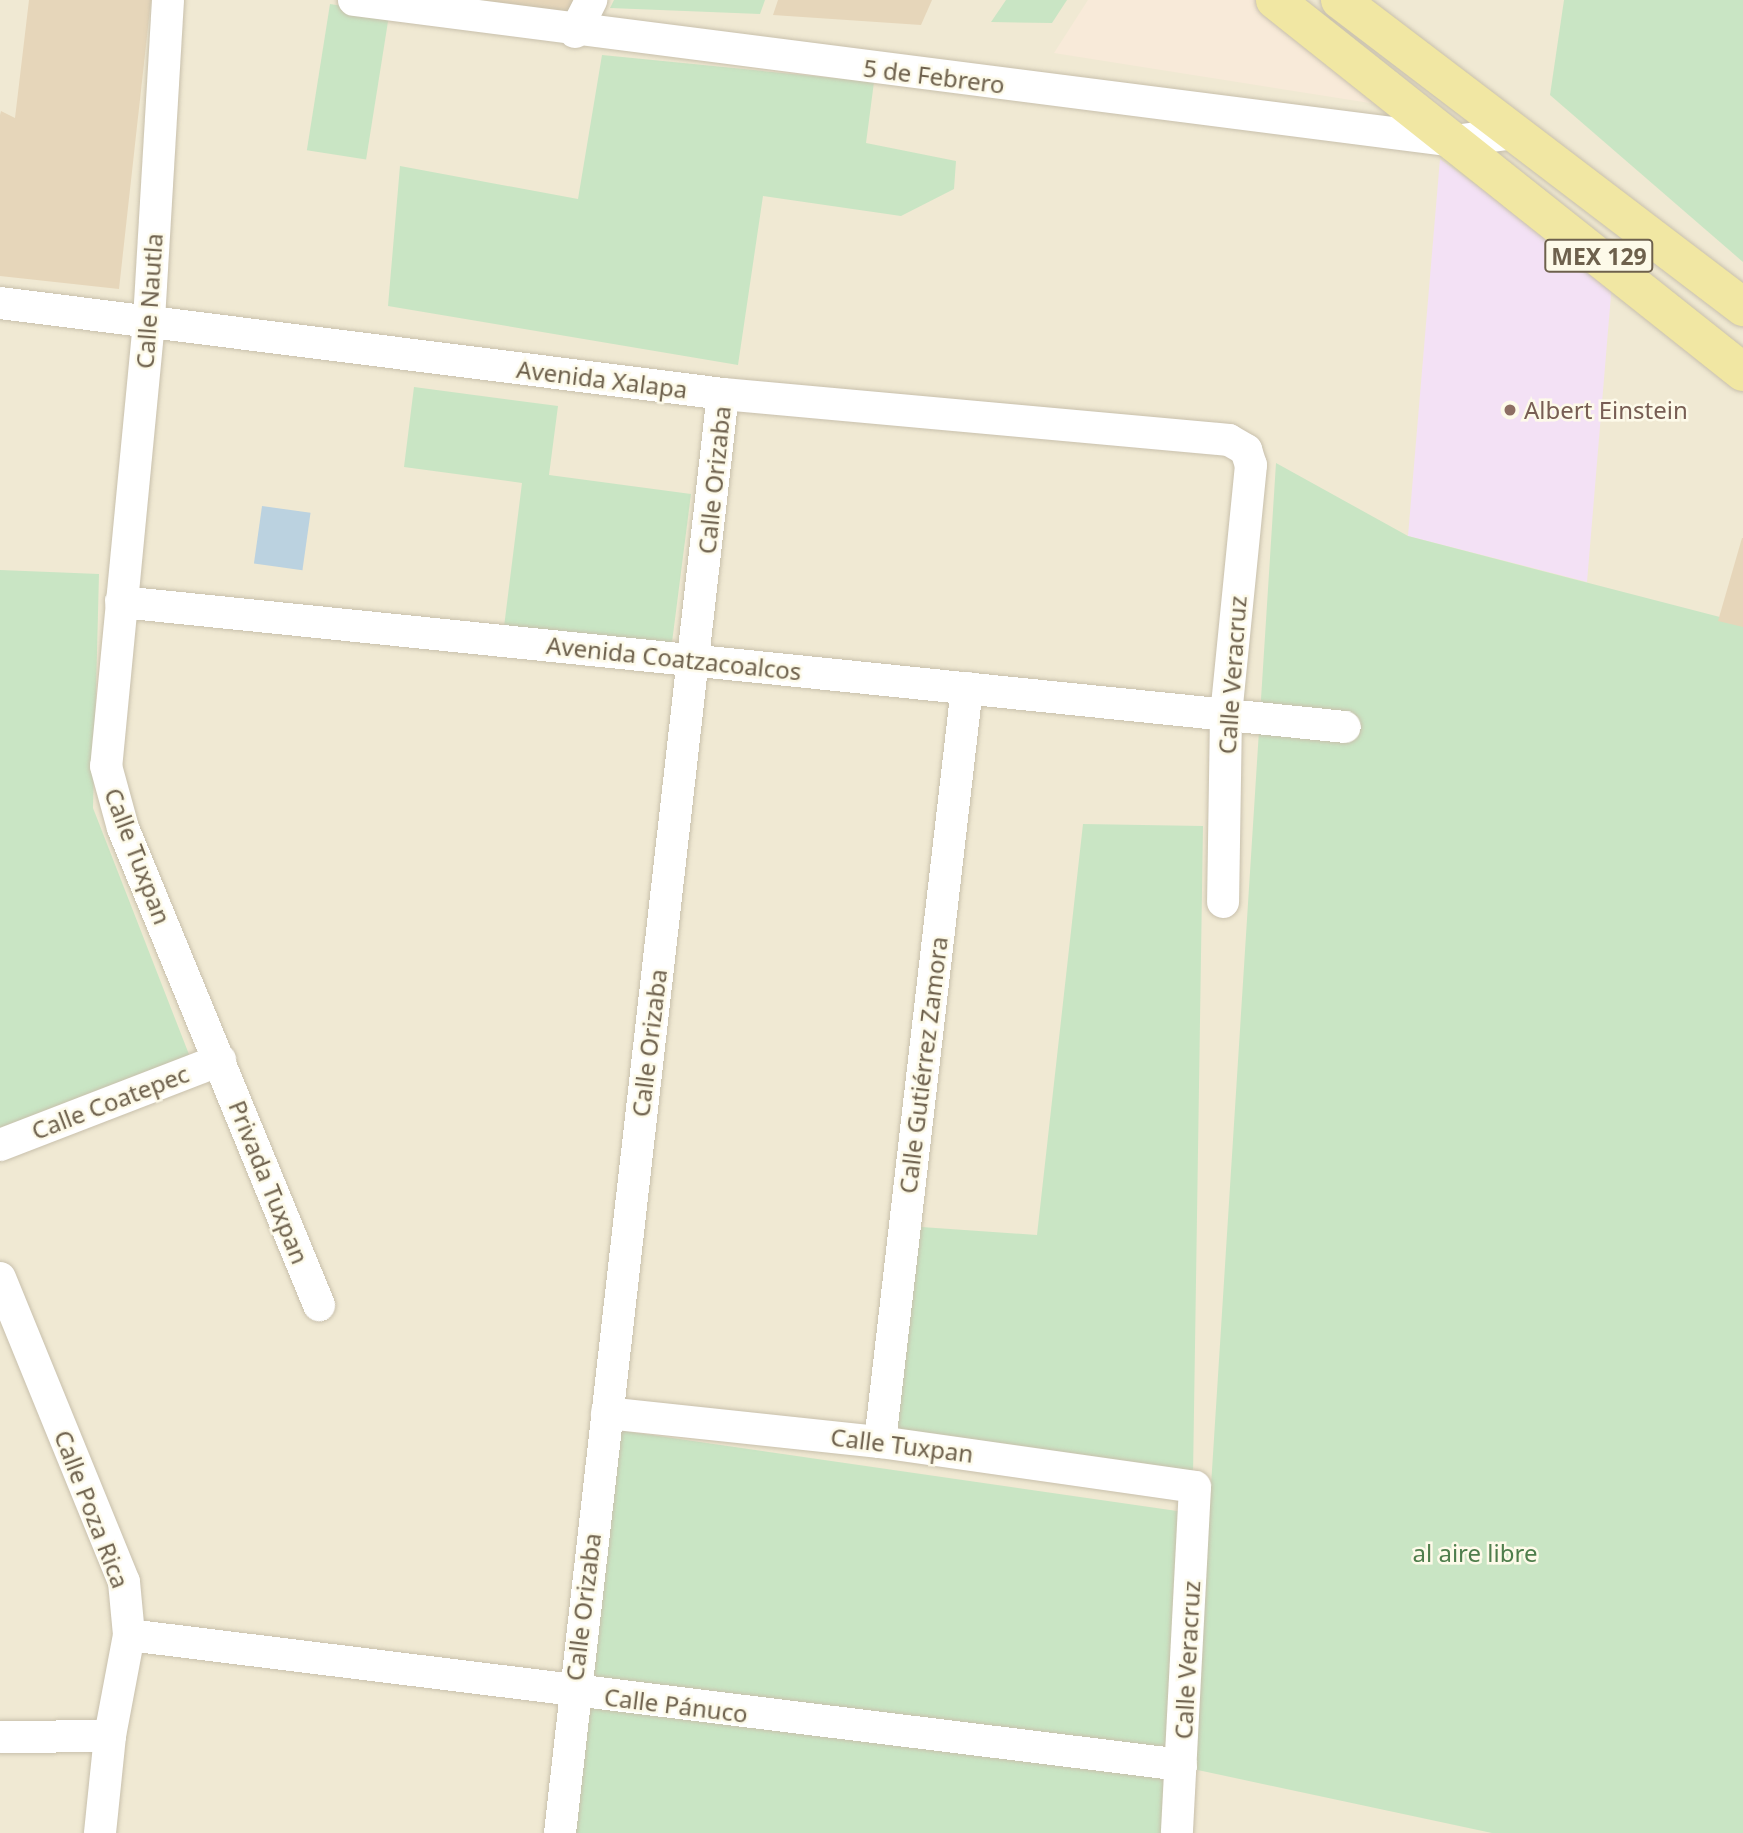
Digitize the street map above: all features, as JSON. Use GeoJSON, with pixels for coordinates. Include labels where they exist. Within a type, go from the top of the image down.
{"type":"FeatureCollection","features":[{"type":"Feature","properties":{"kind":"main road","name":"MEX 129"},"geometry":{"type":"LineString","coordinates":[[1275,0],[1743,372]]}},
{"type":"Feature","properties":{"kind":"main road","name":"MEX 129"},"geometry":{"type":"LineString","coordinates":[[1340,0],[1743,307]]}},
{"type":"Feature","properties":{"kind":"street","name":"Calle Nautla"},"geometry":{"type":"LineString","coordinates":[[121,602],[149,322],[168,0]]}},
{"type":"Feature","properties":{"kind":"street","name":"5 de Febrero"},"geometry":{"type":"LineString","coordinates":[[354,0],[575,32],[1454,141],[1515,133]]}},
{"type":"Feature","properties":{"kind":"street"},"geometry":{"type":"LineString","coordinates":[[575,32],[591,0]]}},
{"type":"Feature","properties":{"kind":"street","name":"Avenida Xalapa"},"geometry":{"type":"LineString","coordinates":[[0,303],[723,394],[1229,440],[1246,450]]}},
{"type":"Feature","properties":{"kind":"street","name":"Calle Orizaba"},"geometry":{"type":"LineString","coordinates":[[560,1833],[573,1693],[723,394]]}},
{"type":"Feature","properties":{"kind":"street","name":"Calle Veracruz"},"geometry":{"type":"LineString","coordinates":[[1223,902],[1226,715],[1251,465],[1246,450]]}},
{"type":"Feature","properties":{"kind":"street","name":"Avenida Coatzacoalcos"},"geometry":{"type":"LineString","coordinates":[[121,602],[1345,727]]}},
{"type":"Feature","properties":{"kind":"street","name":"Calle Tuxpan"},"geometry":{"type":"LineString","coordinates":[[121,602],[106,766],[123,828],[220,1060]]}},
{"type":"Feature","properties":{"kind":"street","name":"Calle Gutiérrez Zamora"},"geometry":{"type":"LineString","coordinates":[[880,1442],[967,688]]}},
{"type":"Feature","properties":{"kind":"street","name":"Calle Coatepec"},"geometry":{"type":"LineString","coordinates":[[0,1145],[220,1060]]}},
{"type":"Feature","properties":{"kind":"street","name":"Privada Tuxpan"},"geometry":{"type":"LineString","coordinates":[[220,1060],[319,1305]]}},
{"type":"Feature","properties":{"kind":"street","name":"Calle Poza Rica"},"geometry":{"type":"LineString","coordinates":[[0,1278],[124,1583],[129,1634],[110,1736],[100,1833]]}},
{"type":"Feature","properties":{"kind":"street","name":"Calle Tuxpan"},"geometry":{"type":"LineString","coordinates":[[607,1413],[880,1442],[1195,1487]]}},
{"type":"Feature","properties":{"kind":"street","name":"Calle Veracruz"},"geometry":{"type":"LineString","coordinates":[[1177,1833],[1195,1487]]}},
{"type":"Feature","properties":{"kind":"street","name":"Calle Pánuco"},"geometry":{"type":"LineString","coordinates":[[129,1634],[573,1693],[1181,1765]]}},
{"type":"Feature","properties":{"kind":"street"},"geometry":{"type":"LineString","coordinates":[[0,1737],[110,1736]]}},
{"type":"Feature","properties":{"kind":"shaded area"},"geometry":{"type":"Polygon","coordinates":[[[0,0],[1743,0],[1743,1833],[0,1833],[0,0]]]}},
{"type":"Feature","properties":{"kind":"shaded area"},"geometry":{"type":"Polygon","coordinates":[[[1088,0],[1258,0],[1389,106],[1054,53],[1088,0]]]}},
{"type":"Feature","properties":{"kind":"shaded area","name":"Albert Einstein"},"geometry":{"type":"Polygon","coordinates":[[[1440,159],[1612,283],[1587,582],[1408,536],[1440,159]]]}},
{"type":"Feature","properties":{"kind":"green space"},"geometry":{"type":"Polygon","coordinates":[[[614,0],[765,0],[760,14],[610,8],[614,0]]]}},
{"type":"Feature","properties":{"kind":"green space"},"geometry":{"type":"Polygon","coordinates":[[[1006,0],[1067,0],[1052,23],[991,22],[1006,0]]]}},
{"type":"Feature","properties":{"kind":"green space"},"geometry":{"type":"Polygon","coordinates":[[[1564,0],[1743,0],[1743,262],[1550,95],[1564,0]]]}},
{"type":"Feature","properties":{"kind":"green space"},"geometry":{"type":"Polygon","coordinates":[[[330,4],[389,13],[366,160],[307,150],[330,4]]]}},
{"type":"Feature","properties":{"kind":"green space"},"geometry":{"type":"Polygon","coordinates":[[[602,55],[874,82],[866,143],[956,161],[954,189],[901,216],[763,196],[738,365],[388,306],[400,166],[578,199],[602,55]]]}},
{"type":"Feature","properties":{"kind":"green space"},"geometry":{"type":"Polygon","coordinates":[[[414,387],[558,406],[549,475],[691,494],[670,658],[503,635],[522,483],[404,467],[414,387]]]}},
{"type":"Feature","properties":{"kind":"green space","name":"al aire libre"},"geometry":{"type":"Polygon","coordinates":[[[1276,463],[1408,536],[1743,623],[1743,1833],[1492,1833],[1193,1769],[1276,463]]]}},
{"type":"Feature","properties":{"kind":"green space"},"geometry":{"type":"Polygon","coordinates":[[[0,570],[99,574],[93,808],[190,1057],[0,1143],[0,570]]]}},
{"type":"Feature","properties":{"kind":"green space"},"geometry":{"type":"Polygon","coordinates":[[[1083,824],[1203,826],[1193,1476],[877,1434],[893,1225],[1037,1235],[1083,824]]]}},
{"type":"Feature","properties":{"kind":"green space"},"geometry":{"type":"Polygon","coordinates":[[[617,1430],[1184,1512],[1163,1833],[568,1833],[617,1430]]]}},
{"type":"Feature","properties":{"kind":"water"},"geometry":{"type":"Polygon","coordinates":[[[262,506],[311,513],[302,570],[254,563],[262,506]]]}},
{"type":"Feature","properties":{"kind":"building"},"geometry":{"type":"Polygon","coordinates":[[[29,0],[151,0],[119,289],[0,276],[0,115],[1,111],[15,118],[29,0]]]}},
{"type":"Feature","properties":{"kind":"building"},"geometry":{"type":"Polygon","coordinates":[[[422,0],[581,0],[570,22],[422,0]]]}},
{"type":"Feature","properties":{"kind":"building"},"geometry":{"type":"Polygon","coordinates":[[[778,0],[932,0],[921,25],[773,15],[778,0]]]}},
{"type":"Feature","properties":{"kind":"building"},"geometry":{"type":"Polygon","coordinates":[[[1743,538],[1743,627],[1718,621],[1743,538]]]}},
{"type":"Feature","properties":{"kind":"place","name":"Albert Einstein"},"geometry":{"type":"Point","coordinates":[1510,410]}}]}
